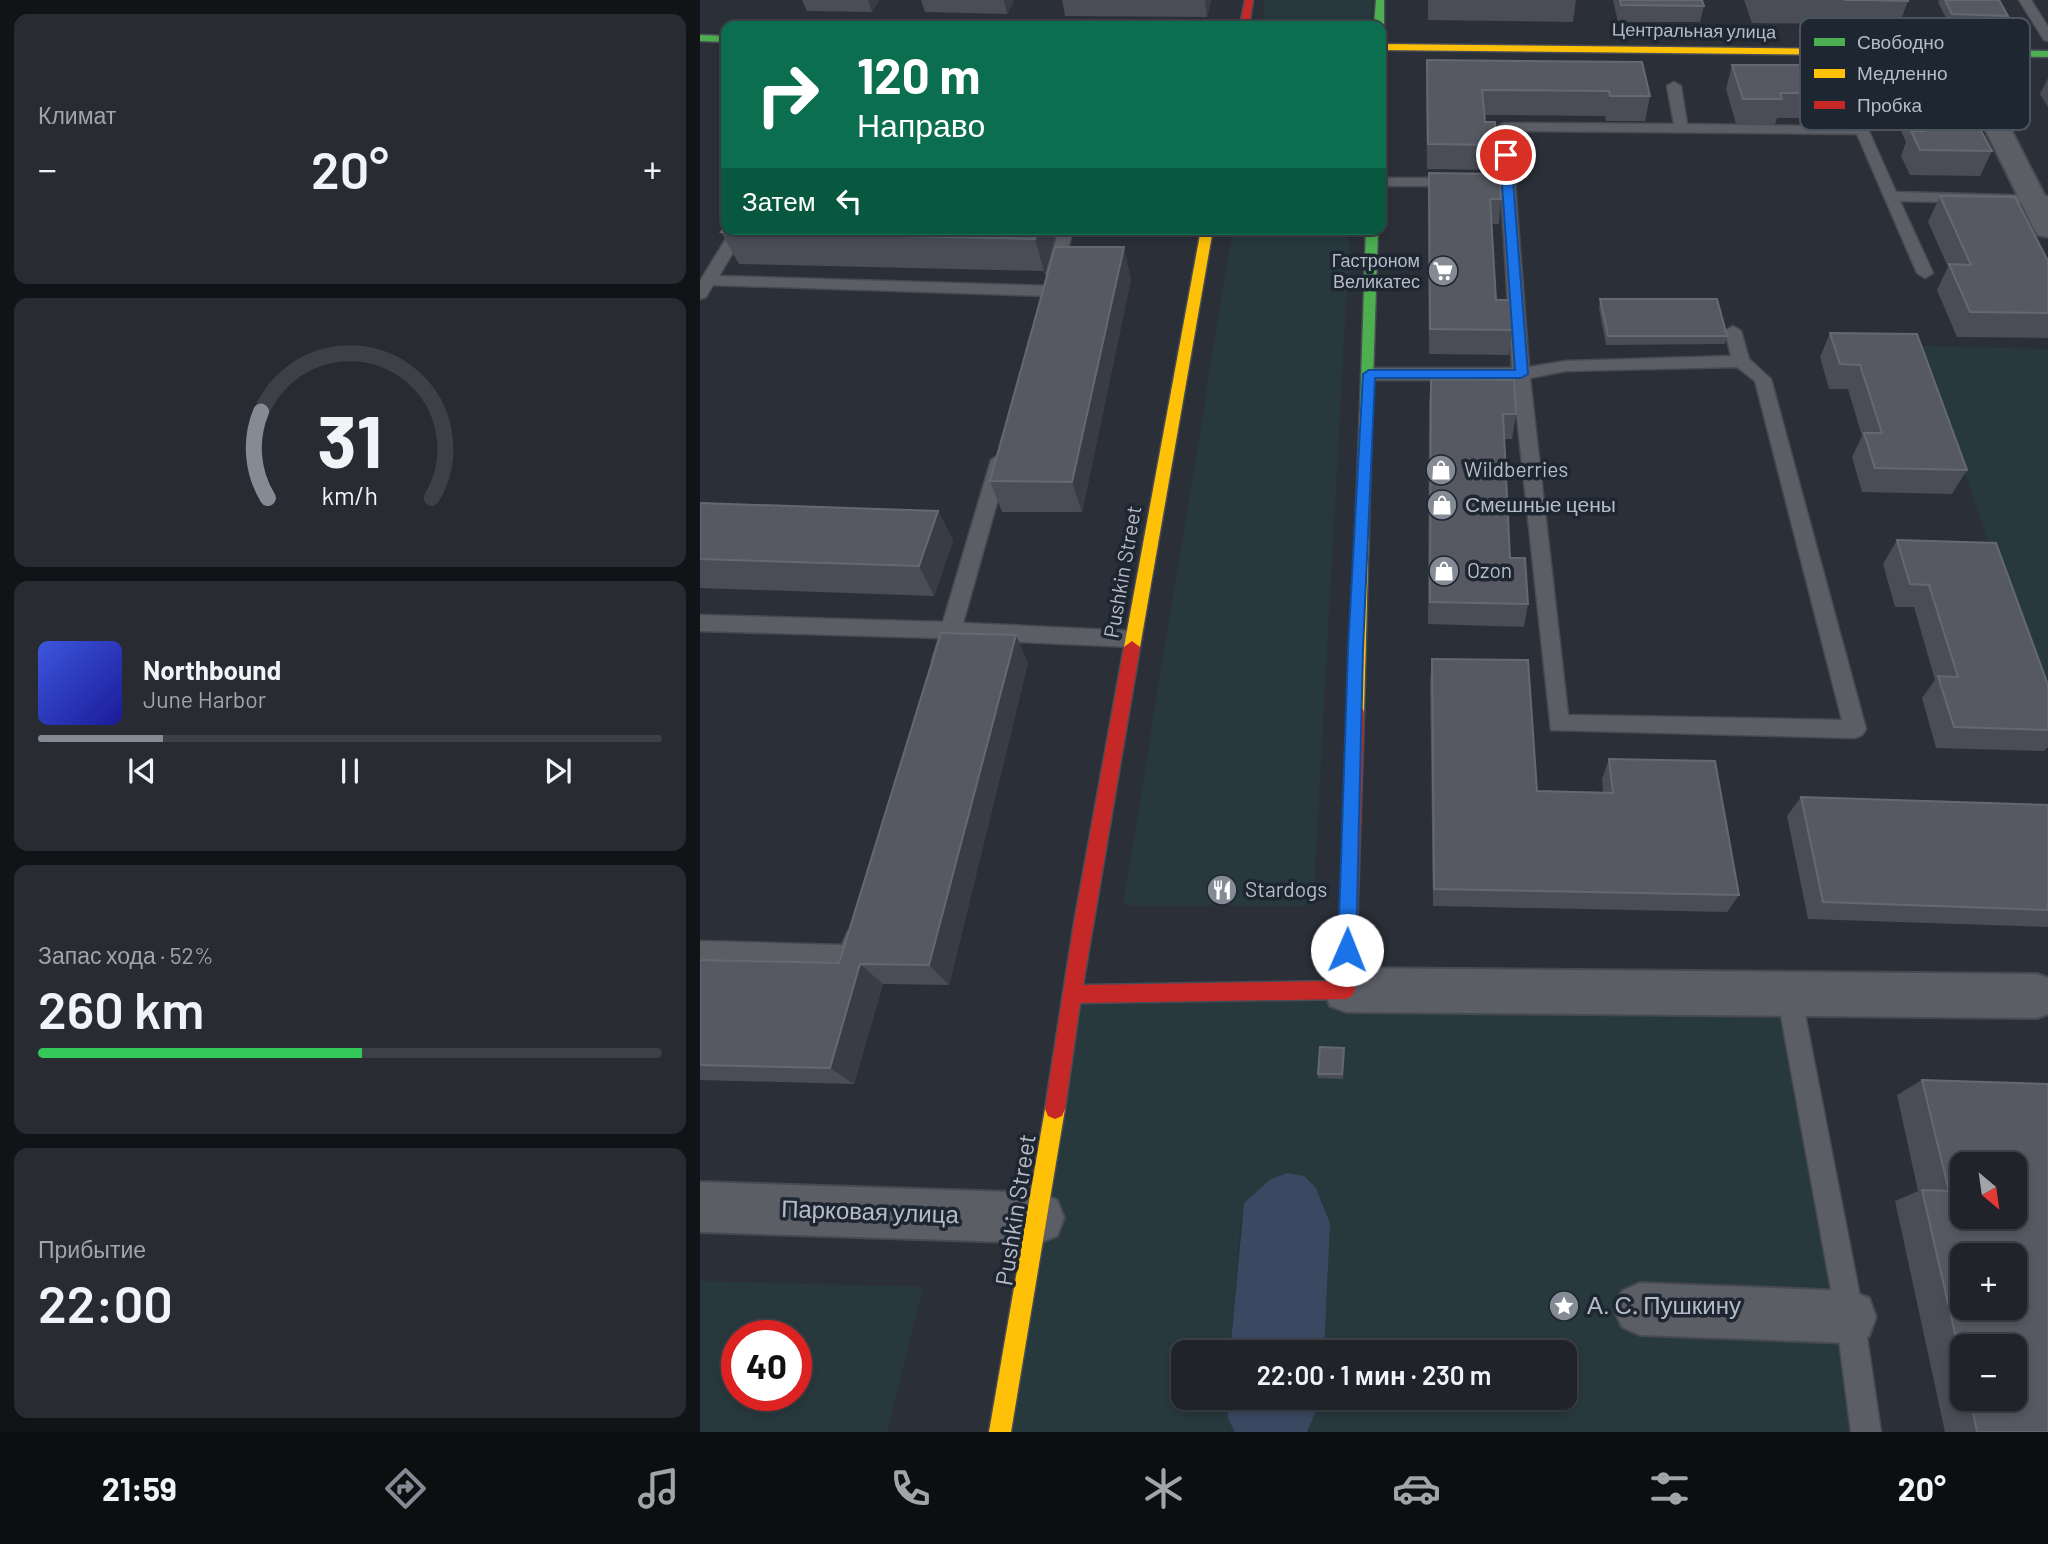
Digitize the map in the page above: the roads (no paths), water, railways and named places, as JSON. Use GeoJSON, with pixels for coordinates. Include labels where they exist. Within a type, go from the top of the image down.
{"type":"FeatureCollection","features":[{"type":"Feature","properties":{"kind":"street"},"geometry":{"type":"LineString","coordinates":[[1246,21],[1249,0]]}},
{"type":"Feature","properties":{"kind":"street"},"geometry":{"type":"LineString","coordinates":[[1379,21],[1380,0]]}},
{"type":"Feature","properties":{"kind":"street"},"geometry":{"type":"LineString","coordinates":[[700,38],[721,38]]}},
{"type":"Feature","properties":{"kind":"street","name":"Центральная улица"},"geometry":{"type":"LineString","coordinates":[[1386,47],[1800,51]]}},
{"type":"Feature","properties":{"kind":"street","name":"Центральная улица"},"geometry":{"type":"LineString","coordinates":[[2030,54],[2048,54]]}},
{"type":"Feature","properties":{"kind":"street"},"geometry":{"type":"LineString","coordinates":[[2002,130],[2041,200],[2048,229]]}},
{"type":"Feature","properties":{"kind":"street","name":"Pushkin Street"},"geometry":{"type":"LineString","coordinates":[[1000,1432],[1039,1218],[1083,923],[1206,235]]}},
{"type":"Feature","properties":{"kind":"street"},"geometry":{"type":"LineString","coordinates":[[1346,990],[1372,235]]}},
{"type":"Feature","properties":{"kind":"street"},"geometry":{"type":"LineString","coordinates":[[1073,994],[1346,990],[2036,996]]}},
{"type":"Feature","properties":{"kind":"street","name":"Парковая улица"},"geometry":{"type":"LineString","coordinates":[[700,1207],[1039,1218]]}},
{"type":"Feature","properties":{"kind":"street"},"geometry":{"type":"LineString","coordinates":[[1640,1309],[1850,1317]]}},
{"type":"Feature","properties":{"kind":"lane"},"geometry":{"type":"LineString","coordinates":[[2025,0],[2048,37]]}},
{"type":"Feature","properties":{"kind":"lane"},"geometry":{"type":"LineString","coordinates":[[1674,86],[1681,129]]}},
{"type":"Feature","properties":{"kind":"lane"},"geometry":{"type":"LineString","coordinates":[[1733,331],[1741,361],[1763,379],[1855,729],[1558,724],[1501,183],[1504,127],[1862,131],[1925,273]]}},
{"type":"Feature","properties":{"kind":"lane"},"geometry":{"type":"LineString","coordinates":[[1386,182],[1469,183]]}},
{"type":"Feature","properties":{"kind":"lane"},"geometry":{"type":"LineString","coordinates":[[1891,196],[2041,200]]}},
{"type":"Feature","properties":{"kind":"lane"},"geometry":{"type":"LineString","coordinates":[[704,287],[736,235]]}},
{"type":"Feature","properties":{"kind":"lane"},"geometry":{"type":"LineString","coordinates":[[1041,317],[1064,235]]}},
{"type":"Feature","properties":{"kind":"lane"},"geometry":{"type":"LineString","coordinates":[[704,287],[1049,291]]}},
{"type":"Feature","properties":{"kind":"lane"},"geometry":{"type":"LineString","coordinates":[[1369,374],[1521,374],[1566,366],[1741,361]]}},
{"type":"Feature","properties":{"kind":"lane"},"geometry":{"type":"LineString","coordinates":[[935,684],[1008,435]]}},
{"type":"Feature","properties":{"kind":"lane"},"geometry":{"type":"LineString","coordinates":[[700,623],[839,625],[1132,639]]}},
{"type":"Feature","properties":{"kind":"lane"},"geometry":{"type":"LineString","coordinates":[[700,953],[851,957],[863,918]]}},
{"type":"Feature","properties":{"kind":"lane"},"geometry":{"type":"LineString","coordinates":[[1788,995],[1850,1317],[1866,1432]]}},
{"type":"Feature","properties":{"kind":"water"},"geometry":{"type":"Polygon","coordinates":[[[1288,1173],[1304,1176],[1316,1188],[1330,1223],[1325,1340],[1231,1340],[1244,1203],[1271,1179],[1288,1173]]]}},
{"type":"Feature","properties":{"kind":"water"},"geometry":{"type":"Polygon","coordinates":[[[1227,1410],[1317,1410],[1307,1432],[1235,1432],[1228,1419],[1227,1410]]]}},
{"type":"Feature","properties":{"kind":"place","name":"Гастроном Великатес"},"geometry":{"type":"Point","coordinates":[1443,271]}},
{"type":"Feature","properties":{"kind":"place","name":"Wildberries"},"geometry":{"type":"Point","coordinates":[1441,470]}},
{"type":"Feature","properties":{"kind":"place","name":"Смешные цены"},"geometry":{"type":"Point","coordinates":[1442,505]}},
{"type":"Feature","properties":{"kind":"place","name":"Ozon"},"geometry":{"type":"Point","coordinates":[1444,571]}},
{"type":"Feature","properties":{"kind":"place","name":"Stardogs"},"geometry":{"type":"Point","coordinates":[1222,890]}},
{"type":"Feature","properties":{"kind":"place","name":"А. С. Пушкину"},"geometry":{"type":"Point","coordinates":[1564,1306]}}]}
